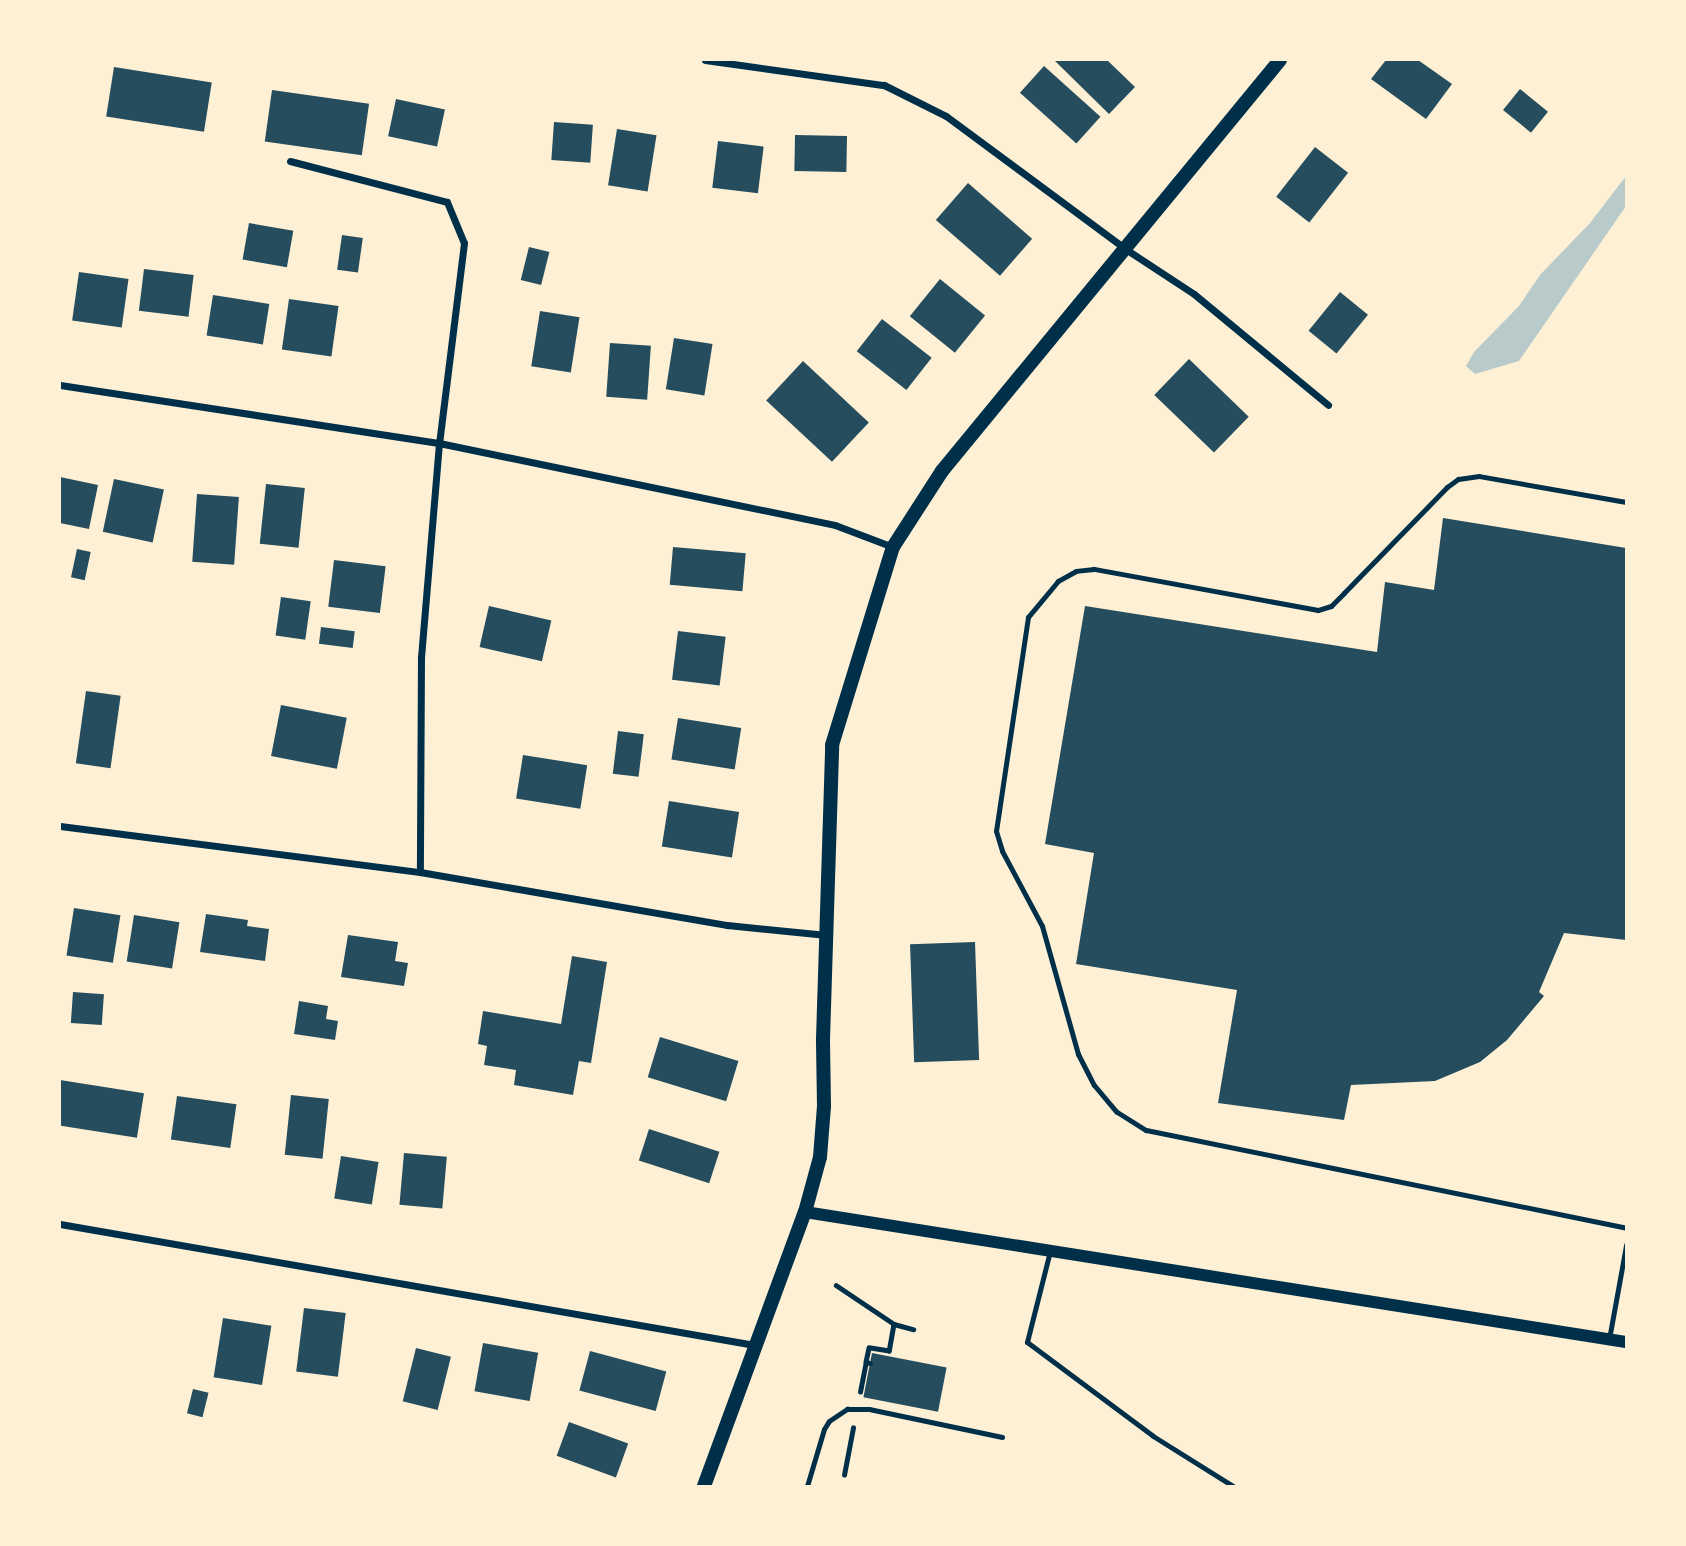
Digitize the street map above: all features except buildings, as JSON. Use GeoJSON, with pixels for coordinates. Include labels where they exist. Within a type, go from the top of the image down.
{"type":"FeatureCollection","features":[{"type":"Feature","properties":{"kind":"main road"},"geometry":{"type":"LineString","coordinates":[[704,1486],[805,1212],[820,1157],[824,1106],[825,935],[832,745],[893,547],[942,471],[1280,60]]}},
{"type":"Feature","properties":{"kind":"street"},"geometry":{"type":"LineString","coordinates":[[705,60],[884,85],[946,116],[1126,250],[1194,294],[1328,405]]}},
{"type":"Feature","properties":{"kind":"street"},"geometry":{"type":"LineString","coordinates":[[290,161],[447,202],[464,243],[439,443],[421,657],[420,872]]}},
{"type":"Feature","properties":{"kind":"street"},"geometry":{"type":"LineString","coordinates":[[60,385],[439,443],[835,525],[893,547]]}},
{"type":"Feature","properties":{"kind":"street"},"geometry":{"type":"LineString","coordinates":[[60,826],[420,872],[727,925],[825,935]]}},
{"type":"Feature","properties":{"kind":"street"},"geometry":{"type":"LineString","coordinates":[[805,1212],[1626,1342]]}},
{"type":"Feature","properties":{"kind":"street"},"geometry":{"type":"LineString","coordinates":[[60,1224],[757,1346]]}},
{"type":"Feature","properties":{"kind":"lane"},"geometry":{"type":"LineString","coordinates":[[1626,502],[1479,476],[1458,479],[1447,486],[1331,606],[1318,610],[1094,569],[1076,571],[1058,581],[1028,617],[996,831],[1002,851],[1042,926],[1078,1054],[1094,1085],[1117,1112],[1146,1130],[1626,1227]]}},
{"type":"Feature","properties":{"kind":"lane"},"geometry":{"type":"LineString","coordinates":[[1609,1339],[1626,1245]]}},
{"type":"Feature","properties":{"kind":"lane"},"geometry":{"type":"LineString","coordinates":[[1050,1251],[1027,1342],[1153,1436],[1233,1486]]}},
{"type":"Feature","properties":{"kind":"lane"},"geometry":{"type":"LineString","coordinates":[[807,1486],[824,1429],[829,1421],[847,1409],[869,1409],[1002,1437]]}},
{"type":"Feature","properties":{"kind":"path"},"geometry":{"type":"LineString","coordinates":[[836,1285],[894,1324],[914,1329]]}},
{"type":"Feature","properties":{"kind":"path"},"geometry":{"type":"LineString","coordinates":[[870,1363],[866,1362],[869,1348],[889,1351],[894,1324]]}},
{"type":"Feature","properties":{"kind":"shaded area"},"geometry":{"type":"Polygon","coordinates":[[[1626,176],[1626,206],[1519,361],[1475,374],[1466,366],[1474,352],[1519,306],[1540,275],[1590,223],[1626,176]]]}}]}
